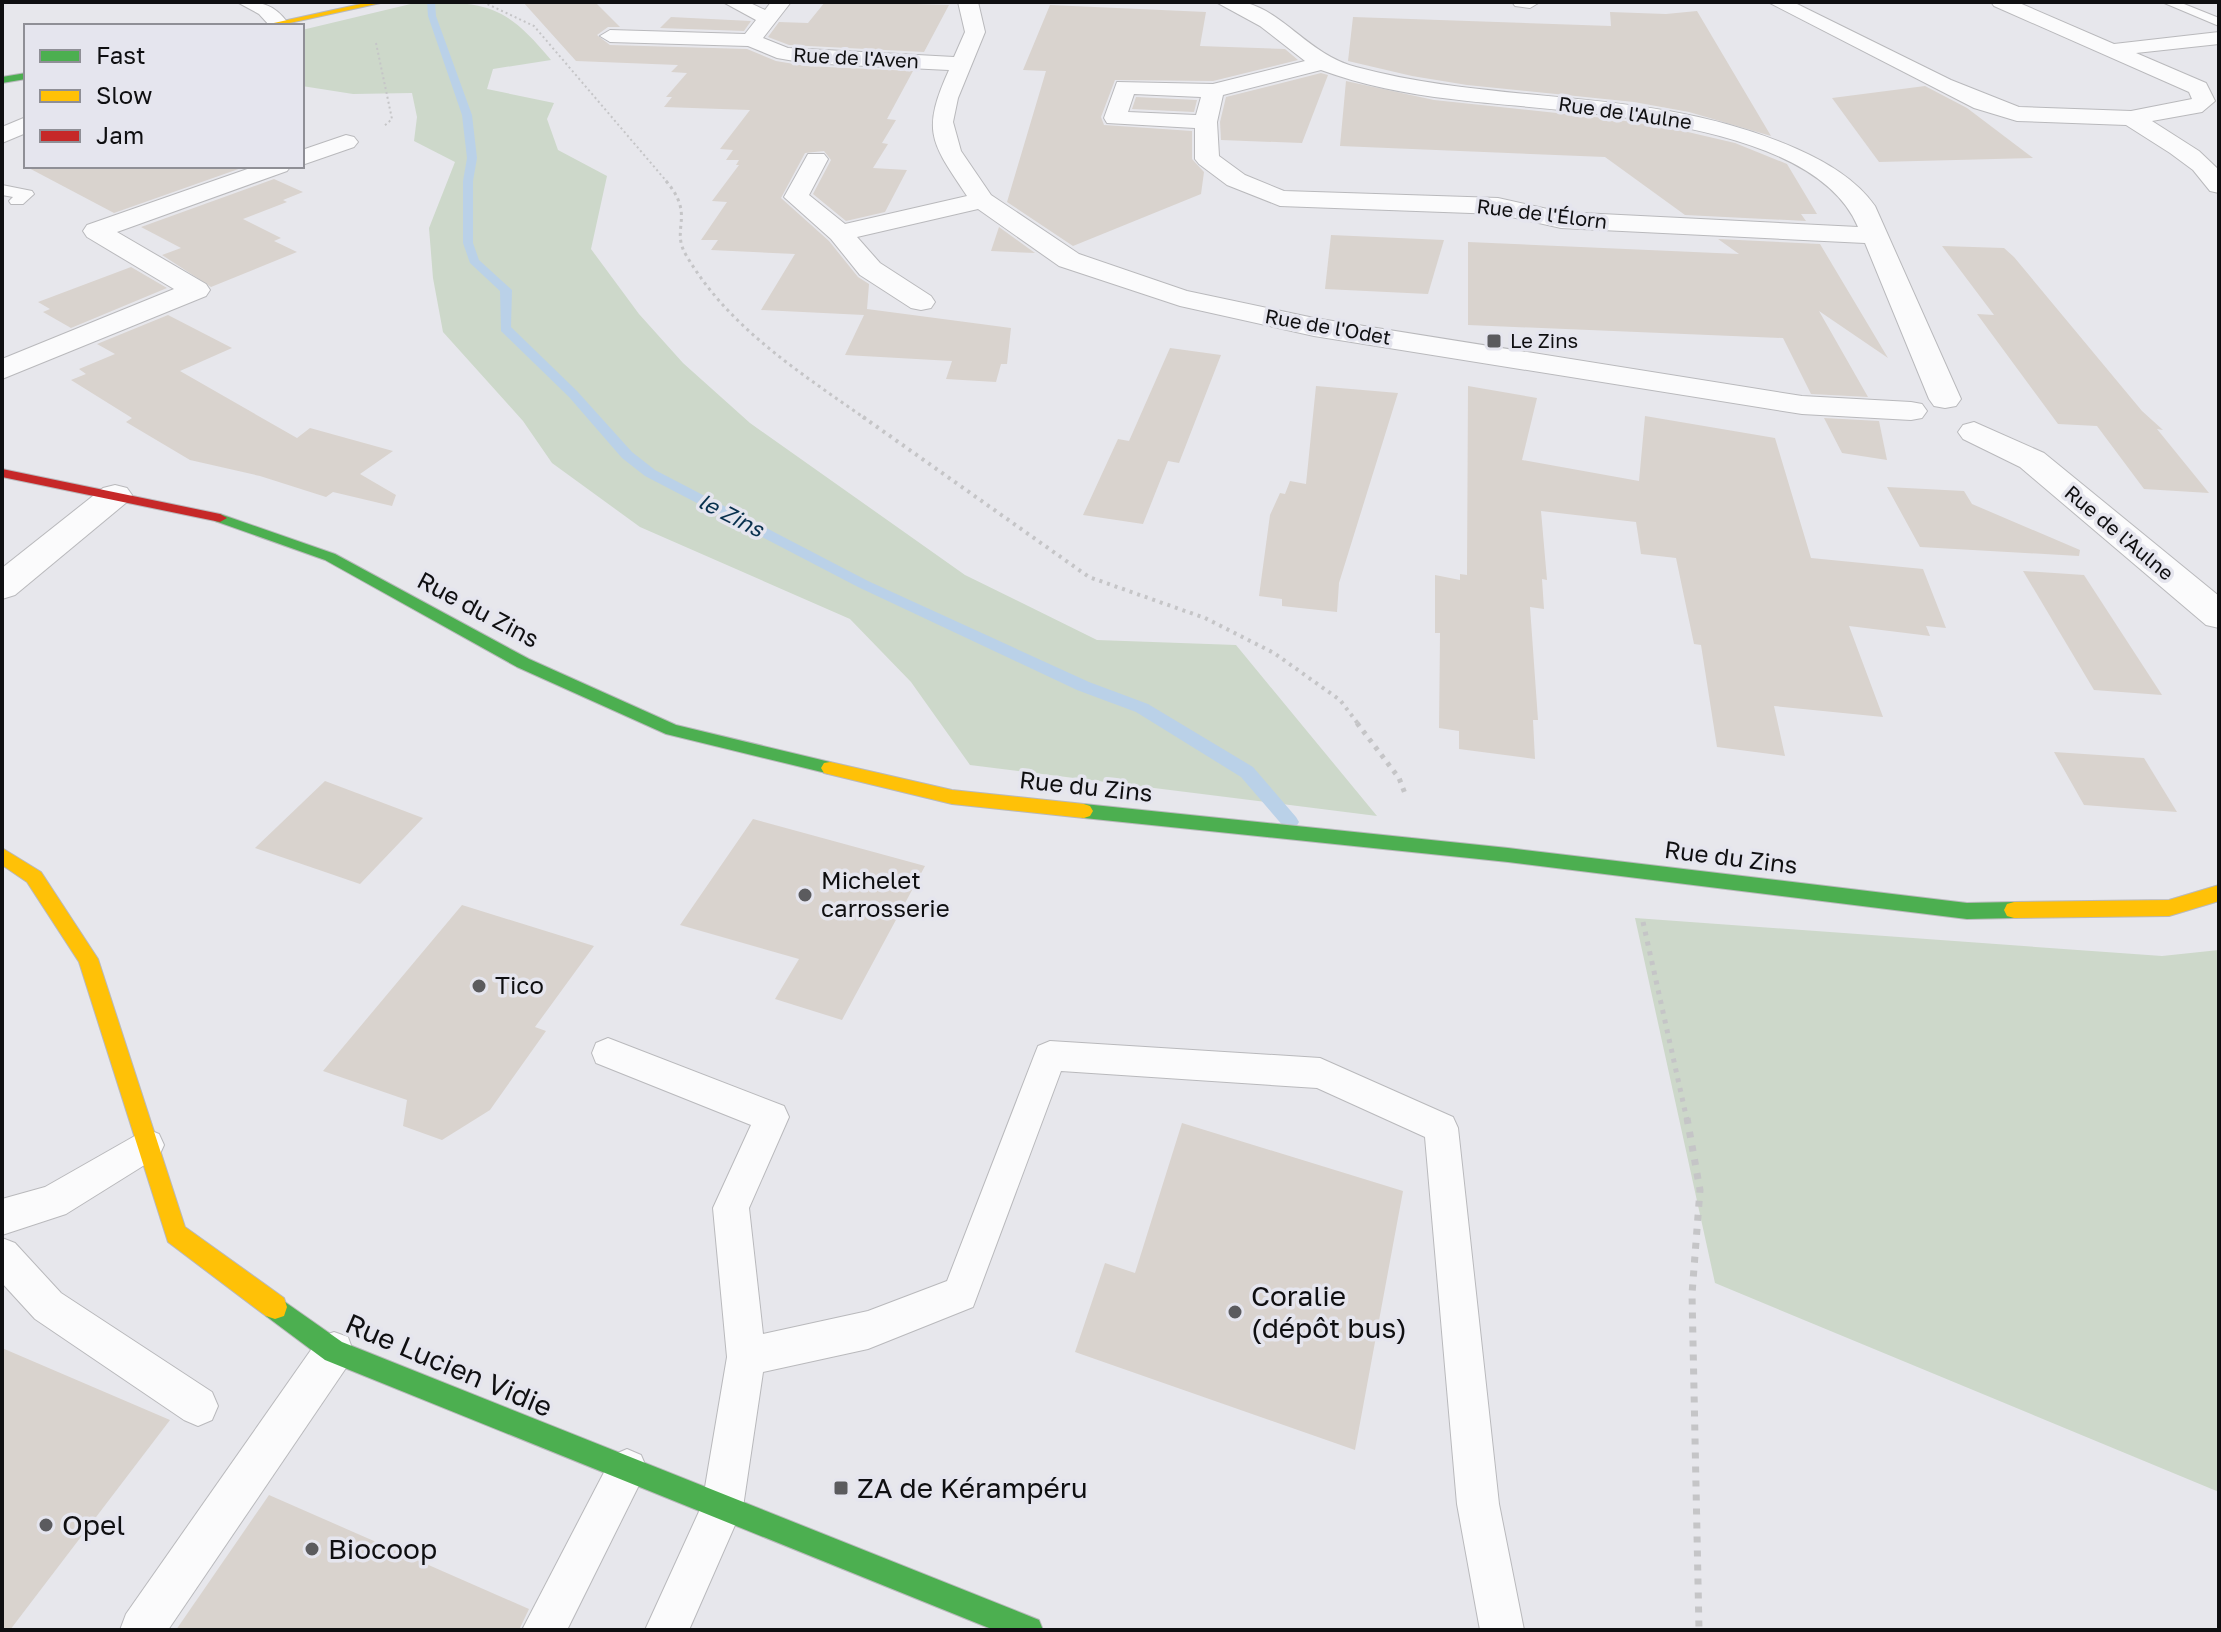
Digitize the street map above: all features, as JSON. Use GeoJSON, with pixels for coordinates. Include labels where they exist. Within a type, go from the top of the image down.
{"type":"FeatureCollection","features":[{"type":"Feature","properties":{"kind":"street"},"geometry":{"type":"LineString","coordinates":[[247,2],[266,10],[271,24]]}},
{"type":"Feature","properties":{"kind":"street"},"geometry":{"type":"LineString","coordinates":[[276,24],[381,2]]}},
{"type":"Feature","properties":{"kind":"street"},"geometry":{"type":"LineString","coordinates":[[733,2],[774,10],[751,40]]}},
{"type":"Feature","properties":{"kind":"street","name":"Rue de l'Odet"},"geometry":{"type":"LineString","coordinates":[[968,2],[975,32],[947,98],[942,122],[949,151],[982,200],[1069,260],[1180,298],[1314,327],[1940,426]]}},
{"type":"Feature","properties":{"kind":"street"},"geometry":{"type":"LineString","coordinates":[[1522,2],[1530,2]]}},
{"type":"Feature","properties":{"kind":"street"},"geometry":{"type":"LineString","coordinates":[[1778,2],[1982,103],[2017,114],[2131,118],[2194,107],[2204,101],[2198,88],[2001,2]]}},
{"type":"Feature","properties":{"kind":"street","name":"Rue de l'Aulne"},"geometry":{"type":"LineString","coordinates":[[1244,4],[1323,63],[1397,85],[1645,112],[1690,121],[1749,138],[1791,155],[1828,175],[1850,191],[1862,206],[1945,399]]}},
{"type":"Feature","properties":{"kind":"street","name":"Rue de l'Aven"},"geometry":{"type":"LineString","coordinates":[[610,36],[751,40],[784,54],[806,57],[964,64]]}},
{"type":"Feature","properties":{"kind":"street"},"geometry":{"type":"LineString","coordinates":[[2111,50],[2219,38]]}},
{"type":"Feature","properties":{"kind":"street"},"geometry":{"type":"LineString","coordinates":[[1206,122],[1115,118],[1125,87],[1213,91],[1323,63]]}},
{"type":"Feature","properties":{"kind":"street"},"geometry":{"type":"LineString","coordinates":[[2,80],[24,76]]}},
{"type":"Feature","properties":{"kind":"street","name":"Rue de l'Élorn"},"geometry":{"type":"LineString","coordinates":[[1213,91],[1206,122],[1207,159],[1236,180],[1280,198],[1498,206],[1561,220],[1876,236]]}},
{"type":"Feature","properties":{"kind":"street"},"geometry":{"type":"LineString","coordinates":[[2131,118],[2173,145],[2212,176],[2219,186]]}},
{"type":"Feature","properties":{"kind":"street"},"geometry":{"type":"LineString","coordinates":[[2,136],[24,125]]}},
{"type":"Feature","properties":{"kind":"street"},"geometry":{"type":"LineString","coordinates":[[304,157],[346,142]]}},
{"type":"Feature","properties":{"kind":"street"},"geometry":{"type":"LineString","coordinates":[[816,159],[796,197],[840,233],[870,269],[921,302]]}},
{"type":"Feature","properties":{"kind":"street"},"geometry":{"type":"LineString","coordinates":[[2,370],[196,290],[96,231],[273,168]]}},
{"type":"Feature","properties":{"kind":"street"},"geometry":{"type":"LineString","coordinates":[[840,233],[982,200]]}},
{"type":"Feature","properties":{"kind":"street"},"geometry":{"type":"LineString","coordinates":[[1945,399],[1975,412],[1981,423],[1940,426],[1913,403],[1945,399]]}},
{"type":"Feature","properties":{"kind":"street","name":"Rue de l'Aulne"},"geometry":{"type":"LineString","coordinates":[[1940,426],[2032,460],[2219,616]]}},
{"type":"Feature","properties":{"kind":"street","name":"Rue du Zins"},"geometry":{"type":"LineString","coordinates":[[2,473],[218,517],[330,557],[523,663],[672,730],[952,797],[1424,846],[1967,911],[2169,908],[2219,893]]}},
{"type":"Feature","properties":{"kind":"street"},"geometry":{"type":"LineString","coordinates":[[2,587],[115,495]]}},
{"type":"Feature","properties":{"kind":"street","name":"Rue Lucien Vidie"},"geometry":{"type":"LineString","coordinates":[[2,855],[34,877],[88,959],[176,1234],[334,1351],[1029,1630]]}},
{"type":"Feature","properties":{"kind":"lane"},"geometry":{"type":"LineString","coordinates":[[2168,2],[2219,22]]}},
{"type":"Feature","properties":{"kind":"lane"},"geometry":{"type":"LineString","coordinates":[[2,190],[26,194],[17,201]]}},
{"type":"Feature","properties":{"kind":"lane"},"geometry":{"type":"LineString","coordinates":[[608,1053],[772,1117],[731,1208],[746,1357],[722,1507],[667,1630]]}},
{"type":"Feature","properties":{"kind":"lane"},"geometry":{"type":"LineString","coordinates":[[746,1357],[868,1330],[960,1294],[1050,1056],[1320,1073],[1441,1128],[1478,1504],[1502,1630]]}},
{"type":"Feature","properties":{"kind":"lane"},"geometry":{"type":"LineString","coordinates":[[2,1217],[53,1202],[147,1145]]}},
{"type":"Feature","properties":{"kind":"lane"},"geometry":{"type":"LineString","coordinates":[[2,1256],[48,1306],[198,1406]]}},
{"type":"Feature","properties":{"kind":"lane"},"geometry":{"type":"LineString","coordinates":[[142,1630],[334,1351]]}},
{"type":"Feature","properties":{"kind":"lane"},"geometry":{"type":"LineString","coordinates":[[544,1630],[627,1469]]}},
{"type":"Feature","properties":{"kind":"path"},"geometry":{"type":"LineString","coordinates":[[483,2],[534,26],[680,197],[684,252],[718,300],[768,350],[1089,577],[1205,618],[1274,653],[1340,700],[1399,778],[1424,846]]}},
{"type":"Feature","properties":{"kind":"path"},"geometry":{"type":"LineString","coordinates":[[346,142],[379,130],[392,119],[376,38]]}},
{"type":"Feature","properties":{"kind":"path"},"geometry":{"type":"LineString","coordinates":[[1632,870],[1700,1190],[1692,1294],[1699,1630]]}},
{"type":"Feature","properties":{"kind":"green space"},"geometry":{"type":"Polygon","coordinates":[[[419,2],[480,6],[508,18],[551,60],[493,69],[487,89],[554,103],[547,119],[558,150],[607,176],[591,249],[639,314],[683,363],[750,423],[965,575],[1097,640],[1236,645],[1377,816],[970,765],[911,682],[850,619],[640,527],[552,463],[523,421],[443,332],[433,278],[429,228],[455,162],[414,141],[417,117],[412,93],[353,94],[304,86],[304,30],[419,2]]]}},
{"type":"Feature","properties":{"kind":"green space"},"geometry":{"type":"Polygon","coordinates":[[[1635,918],[2162,956],[2219,950],[2219,1492],[1715,1283],[1635,918]]]}},
{"type":"Feature","properties":{"kind":"building"},"geometry":{"type":"Polygon","coordinates":[[[523,2],[595,2],[620,27],[608,27],[597,35],[610,45],[747,49],[776,61],[806,66],[913,71],[887,119],[896,120],[882,143],[888,144],[873,168],[907,170],[885,212],[846,221],[813,194],[831,160],[824,151],[805,153],[781,198],[829,241],[858,277],[869,284],[867,309],[1011,328],[1007,364],[1001,364],[996,382],[946,379],[952,361],[845,355],[864,315],[761,310],[795,254],[711,250],[718,240],[701,240],[727,202],[712,201],[739,165],[736,165],[739,160],[726,160],[733,150],[720,149],[750,110],[664,107],[672,97],[666,97],[687,73],[671,72],[678,65],[576,61],[523,2]]]}},
{"type":"Feature","properties":{"kind":"building"},"geometry":{"type":"Polygon","coordinates":[[[825,2],[949,5],[924,52],[789,45],[768,37],[779,22],[808,23],[825,2]]]}},
{"type":"Feature","properties":{"kind":"building"},"geometry":{"type":"Polygon","coordinates":[[[1050,5],[1206,12],[1200,46],[1285,49],[1298,60],[1213,81],[1115,80],[1101,117],[1104,125],[1192,131],[1192,159],[1204,172],[1201,194],[1073,246],[1007,202],[1046,71],[1023,70],[1050,5]]]}},
{"type":"Feature","properties":{"kind":"building"},"geometry":{"type":"Polygon","coordinates":[[[1697,11],[1771,136],[1689,112],[1634,102],[1467,85],[1348,61],[1353,17],[1611,26],[1610,12],[1666,14],[1697,11]]]}},
{"type":"Feature","properties":{"kind":"building"},"geometry":{"type":"Polygon","coordinates":[[[671,17],[751,21],[744,31],[660,28],[671,17]]]}},
{"type":"Feature","properties":{"kind":"building"},"geometry":{"type":"Polygon","coordinates":[[[1321,73],[1328,75],[1302,143],[1221,140],[1220,122],[1226,97],[1321,73]]]}},
{"type":"Feature","properties":{"kind":"building"},"geometry":{"type":"Polygon","coordinates":[[[1346,81],[1434,100],[1613,119],[1735,143],[1787,164],[1817,214],[1801,214],[1806,221],[1685,215],[1605,157],[1340,146],[1346,81]]]}},
{"type":"Feature","properties":{"kind":"building"},"geometry":{"type":"Polygon","coordinates":[[[1925,86],[1967,108],[2033,158],[1879,162],[1832,98],[1925,86]]]}},
{"type":"Feature","properties":{"kind":"building"},"geometry":{"type":"Polygon","coordinates":[[[1136,97],[1197,100],[1194,112],[1132,109],[1136,97]]]}},
{"type":"Feature","properties":{"kind":"building"},"geometry":{"type":"Polygon","coordinates":[[[29,168],[241,168],[114,213],[29,168]]]}},
{"type":"Feature","properties":{"kind":"building"},"geometry":{"type":"Polygon","coordinates":[[[274,179],[303,192],[283,200],[287,202],[243,219],[281,238],[274,241],[297,252],[211,287],[162,255],[181,248],[141,227],[274,179]]]}},
{"type":"Feature","properties":{"kind":"building"},"geometry":{"type":"Polygon","coordinates":[[[999,227],[1035,253],[991,251],[999,227]]]}},
{"type":"Feature","properties":{"kind":"building"},"geometry":{"type":"Polygon","coordinates":[[[1331,235],[1444,240],[1428,294],[1325,289],[1331,235]]]}},
{"type":"Feature","properties":{"kind":"building"},"geometry":{"type":"Polygon","coordinates":[[[1718,239],[1820,244],[1888,358],[1819,311],[1868,397],[1811,394],[1783,338],[1468,325],[1468,242],[1739,254],[1718,239]]]}},
{"type":"Feature","properties":{"kind":"building"},"geometry":{"type":"Polygon","coordinates":[[[1942,246],[2004,248],[2014,257],[2142,411],[2163,430],[2157,429],[2209,493],[2144,489],[2097,426],[2058,424],[1977,314],[1994,315],[1942,246]]]}},
{"type":"Feature","properties":{"kind":"building"},"geometry":{"type":"Polygon","coordinates":[[[131,267],[167,288],[71,328],[43,312],[50,309],[38,302],[131,267]]]}},
{"type":"Feature","properties":{"kind":"building"},"geometry":{"type":"Polygon","coordinates":[[[168,315],[232,348],[180,371],[297,438],[310,428],[393,451],[360,474],[396,495],[392,506],[333,492],[326,497],[260,476],[190,460],[126,422],[132,418],[71,380],[86,374],[79,369],[115,354],[97,344],[168,315]]]}},
{"type":"Feature","properties":{"kind":"building"},"geometry":{"type":"Polygon","coordinates":[[[1170,348],[1221,355],[1179,463],[1168,461],[1143,524],[1083,515],[1118,439],[1129,441],[1170,348]]]}},
{"type":"Feature","properties":{"kind":"building"},"geometry":{"type":"Polygon","coordinates":[[[1316,386],[1398,393],[1339,583],[1337,612],[1282,606],[1282,599],[1259,596],[1270,515],[1280,493],[1285,494],[1290,481],[1306,484],[1316,386]]]}},
{"type":"Feature","properties":{"kind":"building"},"geometry":{"type":"Polygon","coordinates":[[[1468,386],[1537,398],[1522,460],[1639,481],[1645,416],[1775,438],[1811,558],[1923,569],[1946,628],[1926,626],[1930,636],[1849,626],[1883,717],[1774,706],[1785,756],[1717,747],[1701,645],[1694,644],[1676,558],[1641,554],[1636,522],[1541,511],[1547,580],[1542,579],[1544,609],[1530,607],[1538,720],[1533,720],[1535,759],[1459,749],[1459,731],[1439,728],[1440,633],[1435,633],[1435,575],[1460,580],[1460,574],[1467,575],[1468,386]]]}},
{"type":"Feature","properties":{"kind":"building"},"geometry":{"type":"Polygon","coordinates":[[[1824,418],[1879,421],[1887,460],[1842,453],[1824,418]]]}},
{"type":"Feature","properties":{"kind":"building"},"geometry":{"type":"Polygon","coordinates":[[[1887,487],[1964,491],[1972,504],[2080,550],[2079,556],[1920,547],[1887,487]]]}},
{"type":"Feature","properties":{"kind":"building"},"geometry":{"type":"Polygon","coordinates":[[[2023,571],[2084,575],[2162,695],[2094,690],[2023,571]]]}},
{"type":"Feature","properties":{"kind":"building"},"geometry":{"type":"Polygon","coordinates":[[[2054,752],[2144,758],[2177,812],[2084,805],[2054,752]]]}},
{"type":"Feature","properties":{"kind":"building"},"geometry":{"type":"Polygon","coordinates":[[[325,781],[423,818],[360,884],[255,848],[325,781]]]}},
{"type":"Feature","properties":{"kind":"building","name":"Michelet carrosserie"},"geometry":{"type":"Polygon","coordinates":[[[753,819],[925,866],[842,1020],[775,999],[799,959],[680,925],[753,819]]]}},
{"type":"Feature","properties":{"kind":"building","name":"Tico"},"geometry":{"type":"Polygon","coordinates":[[[462,905],[594,946],[535,1027],[546,1031],[490,1110],[442,1140],[403,1126],[407,1100],[323,1071],[462,905]]]}},
{"type":"Feature","properties":{"kind":"building","name":"Coralie (dépôt bus)"},"geometry":{"type":"Polygon","coordinates":[[[1182,1123],[1403,1191],[1355,1450],[1075,1352],[1105,1263],[1135,1273],[1182,1123]]]}},
{"type":"Feature","properties":{"kind":"building","name":"Opel"},"geometry":{"type":"Polygon","coordinates":[[[2,1348],[170,1420],[10,1630],[2,1630],[2,1348]]]}},
{"type":"Feature","properties":{"kind":"building","name":"Biocoop"},"geometry":{"type":"Polygon","coordinates":[[[269,1495],[529,1609],[519,1630],[176,1630],[269,1495]]]}},
{"type":"Feature","properties":{"kind":"waterway","name":"le Zins"},"geometry":{"type":"LineString","coordinates":[[431,2],[432,16],[467,115],[472,158],[468,181],[468,243],[474,261],[506,290],[505,328],[573,394],[627,455],[650,473],[863,584],[1083,686],[1142,708],[1247,772],[1290,822]]}},
{"type":"Feature","properties":{"kind":"traffic: fast"},"geometry":{"type":"LineString","coordinates":[[2,80],[24,76]]}},
{"type":"Feature","properties":{"kind":"traffic: fast"},"geometry":{"type":"LineString","coordinates":[[220,518],[330,557],[523,663],[672,730],[830,768]]}},
{"type":"Feature","properties":{"kind":"traffic: fast"},"geometry":{"type":"LineString","coordinates":[[1084,811],[1508,855],[1967,911],[2014,910]]}},
{"type":"Feature","properties":{"kind":"traffic: fast"},"geometry":{"type":"LineString","coordinates":[[275,1307],[334,1351],[1029,1630]]}},
{"type":"Feature","properties":{"kind":"traffic: slow"},"geometry":{"type":"LineString","coordinates":[[274,24],[381,2]]}},
{"type":"Feature","properties":{"kind":"traffic: slow"},"geometry":{"type":"LineString","coordinates":[[830,768],[952,797],[1084,811]]}},
{"type":"Feature","properties":{"kind":"traffic: slow"},"geometry":{"type":"LineString","coordinates":[[2,855],[34,877],[88,959],[176,1234],[275,1307]]}},
{"type":"Feature","properties":{"kind":"traffic: slow"},"geometry":{"type":"LineString","coordinates":[[2014,910],[2169,908],[2219,893]]}},
{"type":"Feature","properties":{"kind":"traffic: jam"},"geometry":{"type":"LineString","coordinates":[[2,473],[220,518]]}},
{"type":"Feature","properties":{"kind":"place","name":"Le Zins"},"geometry":{"type":"Point","coordinates":[1494,341]}},
{"type":"Feature","properties":{"kind":"place","name":"Michelet carrosserie"},"geometry":{"type":"Point","coordinates":[805,895]}},
{"type":"Feature","properties":{"kind":"place","name":"Tico"},"geometry":{"type":"Point","coordinates":[479,986]}},
{"type":"Feature","properties":{"kind":"place","name":"Coralie (dépôt bus)"},"geometry":{"type":"Point","coordinates":[1235,1312]}},
{"type":"Feature","properties":{"kind":"place","name":"ZA de Kérampéru"},"geometry":{"type":"Point","coordinates":[841,1488]}},
{"type":"Feature","properties":{"kind":"place","name":"Opel"},"geometry":{"type":"Point","coordinates":[46,1525]}},
{"type":"Feature","properties":{"kind":"place","name":"Biocoop"},"geometry":{"type":"Point","coordinates":[312,1549]}}]}
